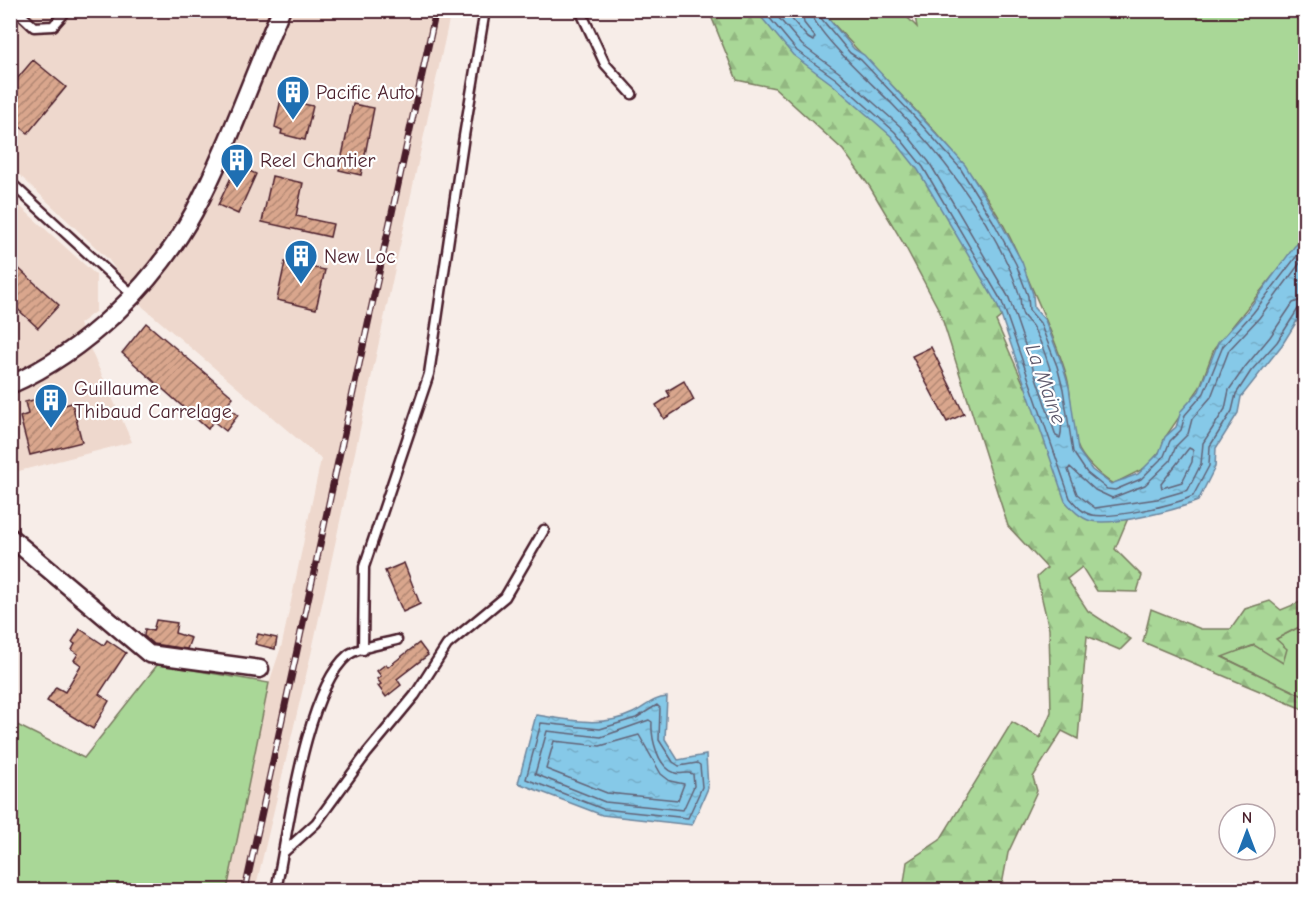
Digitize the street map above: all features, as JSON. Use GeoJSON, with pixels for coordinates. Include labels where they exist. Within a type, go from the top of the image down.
{"type":"FeatureCollection","features":[{"type":"Feature","properties":{"kind":"street"},"geometry":{"type":"LineString","coordinates":[[10,385],[64,355],[133,295],[166,254],[193,212],[222,151],[280,10]]}},
{"type":"Feature","properties":{"kind":"street"},"geometry":{"type":"LineString","coordinates":[[10,537],[149,654],[260,669]]}},
{"type":"Feature","properties":{"kind":"lane"},"geometry":{"type":"LineString","coordinates":[[10,16],[16,10],[34,27],[53,26],[67,10]]}},
{"type":"Feature","properties":{"kind":"lane"},"geometry":{"type":"LineString","coordinates":[[363,650],[364,567],[429,374],[464,136],[486,10]]}},
{"type":"Feature","properties":{"kind":"lane"},"geometry":{"type":"LineString","coordinates":[[580,10],[605,64],[632,94]]}},
{"type":"Feature","properties":{"kind":"lane"},"geometry":{"type":"LineString","coordinates":[[10,182],[133,295]]}},
{"type":"Feature","properties":{"kind":"lane"},"geometry":{"type":"LineString","coordinates":[[284,852],[316,823],[367,753],[414,695],[447,645],[505,597],[544,530]]}},
{"type":"Feature","properties":{"kind":"lane"},"geometry":{"type":"LineString","coordinates":[[276,891],[311,719],[328,680],[349,653],[397,640]]}},
{"type":"Feature","properties":{"kind":"shaded area"},"geometry":{"type":"Polygon","coordinates":[[[10,11],[451,11],[312,650],[255,890],[227,890],[269,683],[282,644],[321,459],[143,307],[108,259],[11,167],[10,11]]]}},
{"type":"Feature","properties":{"kind":"shaded area"},"geometry":{"type":"Polygon","coordinates":[[[11,198],[96,275],[96,311],[79,324],[132,442],[11,473],[11,198]]]}},
{"type":"Feature","properties":{"kind":"green space"},"geometry":{"type":"Polygon","coordinates":[[[709,11],[766,11],[915,153],[1009,310],[996,321],[1025,387],[1043,399],[1071,497],[1131,511],[1115,549],[1142,576],[1137,592],[1097,591],[1082,567],[1067,579],[1088,611],[1131,639],[1120,650],[1087,636],[1078,739],[1062,731],[1033,777],[1037,791],[1008,853],[1001,890],[903,890],[907,862],[940,840],[1012,722],[1040,738],[1051,712],[1049,629],[1037,577],[1047,568],[1008,526],[940,312],[870,187],[843,150],[775,88],[737,80],[709,11]]]}},
{"type":"Feature","properties":{"kind":"green space"},"geometry":{"type":"Polygon","coordinates":[[[822,11],[901,11],[917,27],[914,11],[1305,11],[1305,236],[1214,349],[1200,387],[1164,439],[1161,450],[1147,467],[1113,484],[1097,472],[1083,456],[1075,437],[1069,385],[1063,363],[1006,229],[985,194],[961,161],[822,11]]]}},
{"type":"Feature","properties":{"kind":"green space"},"geometry":{"type":"Polygon","coordinates":[[[1305,600],[1305,624],[1276,639],[1287,649],[1283,663],[1254,645],[1222,657],[1305,697],[1305,710],[1143,642],[1151,609],[1201,629],[1231,629],[1245,609],[1270,601],[1281,610],[1305,600]]]}},
{"type":"Feature","properties":{"kind":"green space"},"geometry":{"type":"Polygon","coordinates":[[[1305,624],[1305,697],[1221,656],[1276,639],[1305,624]]]}},
{"type":"Feature","properties":{"kind":"green space"},"geometry":{"type":"Polygon","coordinates":[[[158,664],[269,683],[227,890],[11,890],[11,722],[84,758],[158,664]]]}},
{"type":"Feature","properties":{"kind":"water","name":"La Maine"},"geometry":{"type":"Polygon","coordinates":[[[756,11],[822,11],[854,49],[864,55],[965,165],[1022,262],[1033,294],[1034,308],[1045,320],[1069,387],[1078,450],[1092,470],[1111,484],[1138,474],[1159,453],[1165,437],[1176,427],[1181,411],[1199,391],[1218,343],[1248,310],[1294,247],[1305,236],[1305,308],[1282,345],[1241,397],[1238,413],[1216,448],[1215,467],[1198,501],[1145,516],[1101,522],[1083,518],[1065,501],[997,304],[918,170],[891,136],[832,84],[793,55],[756,11]]]}},
{"type":"Feature","properties":{"kind":"water"},"geometry":{"type":"Polygon","coordinates":[[[667,697],[665,739],[678,760],[706,755],[708,788],[692,825],[602,815],[518,783],[536,715],[598,722],[621,718],[653,701],[667,697]]]}},
{"type":"Feature","properties":{"kind":"building"},"geometry":{"type":"Polygon","coordinates":[[[33,60],[66,87],[28,133],[10,119],[10,87],[33,60]]]}},
{"type":"Feature","properties":{"kind":"building","name":"Pacific Auto"},"geometry":{"type":"Polygon","coordinates":[[[281,99],[313,106],[305,140],[281,134],[282,130],[275,127],[281,99]]]}},
{"type":"Feature","properties":{"kind":"building"},"geometry":{"type":"Polygon","coordinates":[[[353,104],[374,108],[361,175],[339,170],[353,104]]]}},
{"type":"Feature","properties":{"kind":"building","name":"Reel Chantier"},"geometry":{"type":"Polygon","coordinates":[[[237,165],[256,174],[238,214],[218,205],[237,165]]]}},
{"type":"Feature","properties":{"kind":"building"},"geometry":{"type":"Polygon","coordinates":[[[272,176],[303,183],[296,216],[333,224],[330,237],[262,222],[272,176]]]}},
{"type":"Feature","properties":{"kind":"building","name":"New Loc"},"geometry":{"type":"Polygon","coordinates":[[[285,262],[325,270],[316,309],[277,300],[285,262]]]}},
{"type":"Feature","properties":{"kind":"building"},"geometry":{"type":"Polygon","coordinates":[[[16,266],[59,305],[38,328],[10,302],[10,272],[16,266]]]}},
{"type":"Feature","properties":{"kind":"building"},"geometry":{"type":"Polygon","coordinates":[[[146,323],[233,397],[226,405],[238,415],[226,431],[213,421],[208,429],[122,353],[146,323]]]}},
{"type":"Feature","properties":{"kind":"building"},"geometry":{"type":"Polygon","coordinates":[[[931,347],[964,414],[947,422],[912,356],[931,347]]]}},
{"type":"Feature","properties":{"kind":"building"},"geometry":{"type":"Polygon","coordinates":[[[684,381],[694,400],[664,419],[656,405],[670,396],[667,391],[684,381]]]}},
{"type":"Feature","properties":{"kind":"building","name":"Guillaume Thibaud Carrelage"},"geometry":{"type":"Polygon","coordinates":[[[50,396],[54,408],[72,403],[82,442],[30,455],[20,417],[28,414],[25,402],[50,396]]]}},
{"type":"Feature","properties":{"kind":"building"},"geometry":{"type":"Polygon","coordinates":[[[404,563],[420,604],[403,612],[385,571],[404,563]]]}},
{"type":"Feature","properties":{"kind":"building"},"geometry":{"type":"Polygon","coordinates":[[[156,620],[177,623],[175,633],[191,638],[187,649],[153,644],[144,636],[145,629],[153,631],[156,620]]]}},
{"type":"Feature","properties":{"kind":"building"},"geometry":{"type":"Polygon","coordinates":[[[80,629],[104,645],[107,640],[126,653],[99,694],[109,701],[93,729],[47,701],[56,687],[65,692],[81,665],[74,660],[78,654],[72,650],[75,644],[72,642],[80,629]]]}},
{"type":"Feature","properties":{"kind":"building"},"geometry":{"type":"Polygon","coordinates":[[[258,634],[277,638],[275,649],[255,644],[258,634]]]}},
{"type":"Feature","properties":{"kind":"building"},"geometry":{"type":"Polygon","coordinates":[[[419,643],[428,655],[397,679],[401,685],[386,697],[378,686],[381,684],[377,679],[381,676],[377,671],[386,664],[388,667],[419,643]]]}},
{"type":"Feature","properties":{"kind":"railway"},"geometry":{"type":"LineString","coordinates":[[245,890],[436,10]]}},
{"type":"Feature","properties":{"kind":"place","name":"Pacific Auto"},"geometry":{"type":"Point","coordinates":[293,121]}},
{"type":"Feature","properties":{"kind":"place","name":"Reel Chantier"},"geometry":{"type":"Point","coordinates":[237,189]}},
{"type":"Feature","properties":{"kind":"place","name":"New Loc"},"geometry":{"type":"Point","coordinates":[301,285]}},
{"type":"Feature","properties":{"kind":"place","name":"Guillaume Thibaud Carrelage"},"geometry":{"type":"Point","coordinates":[51,429]}}]}
